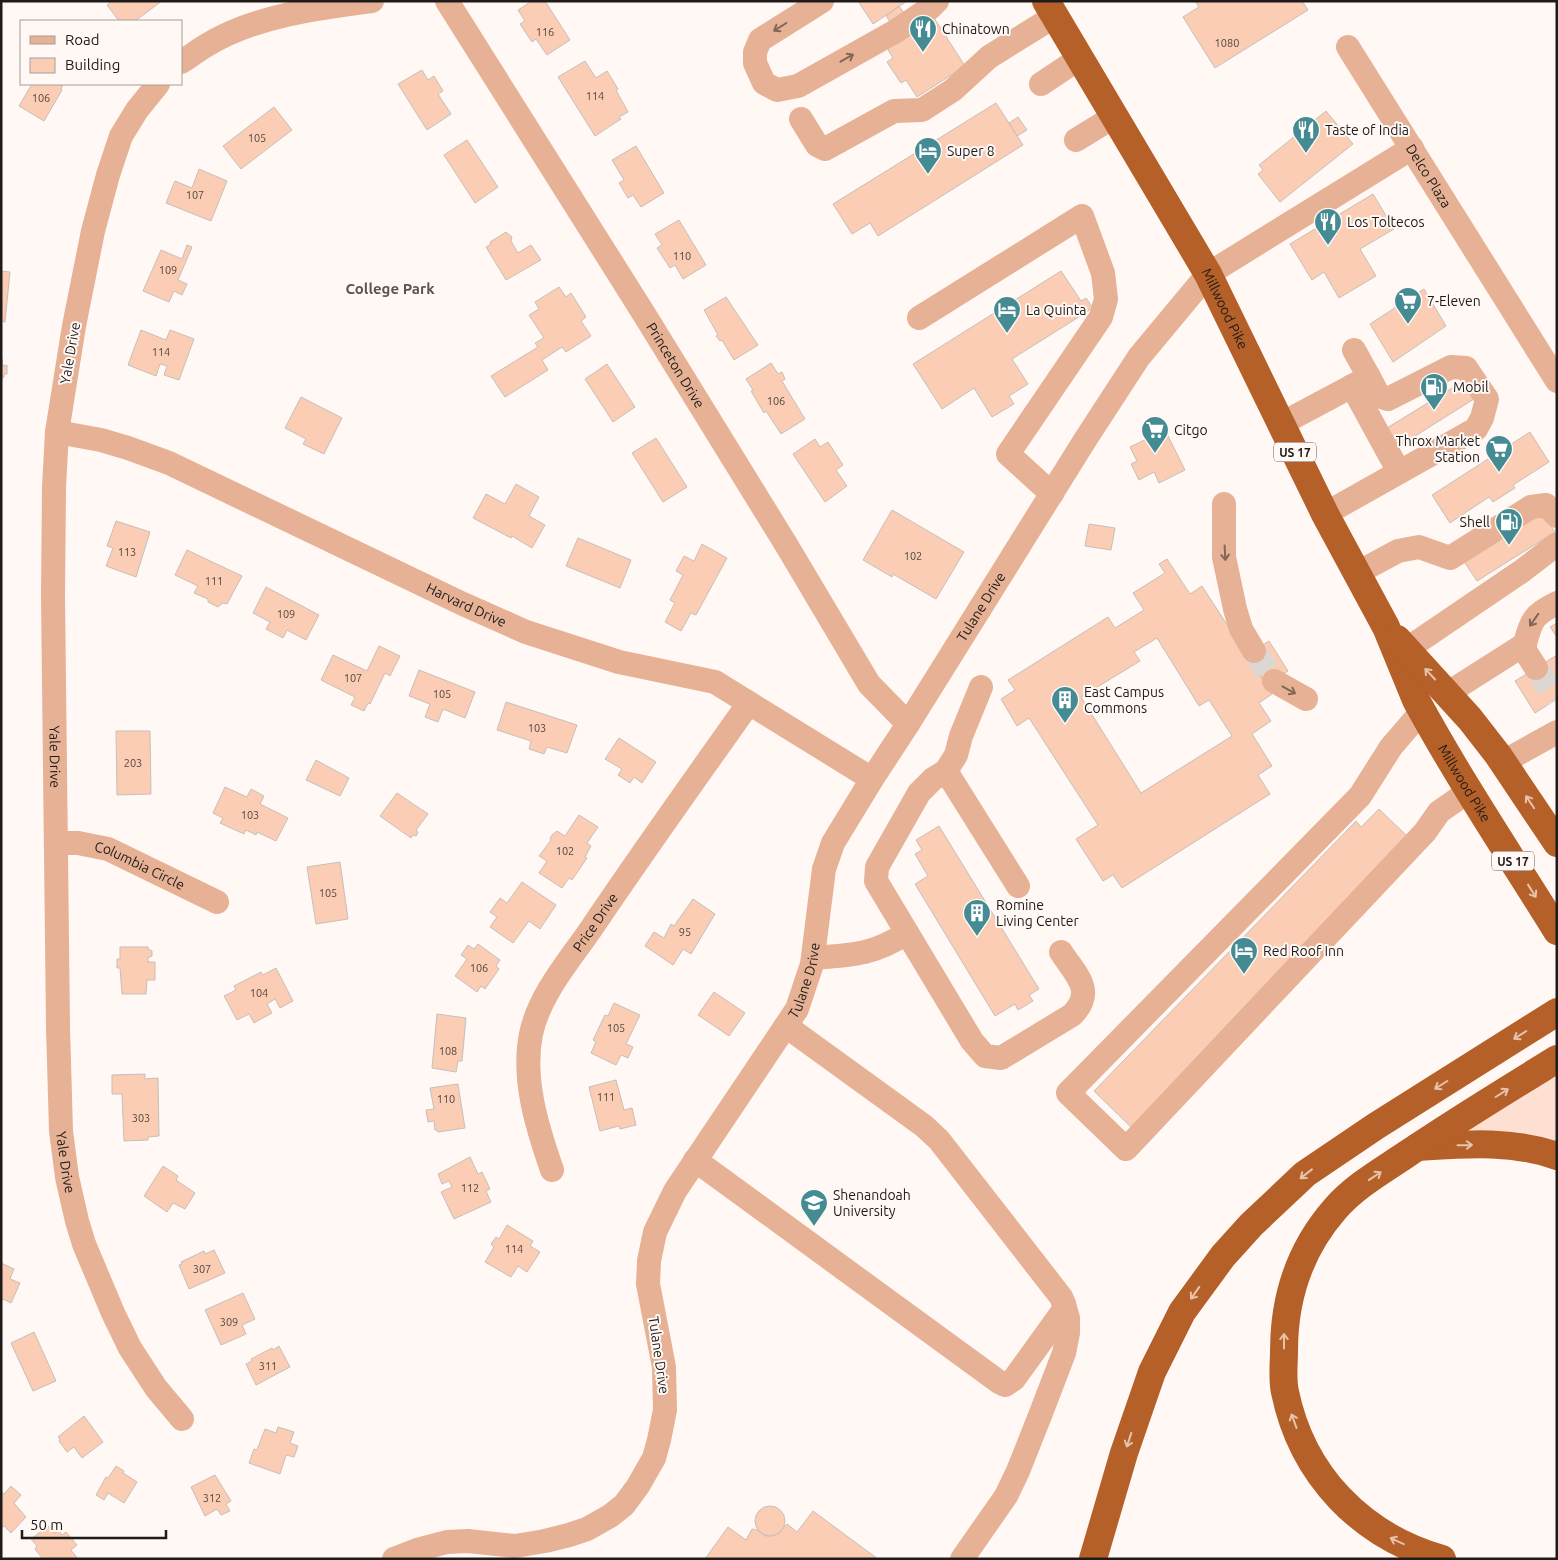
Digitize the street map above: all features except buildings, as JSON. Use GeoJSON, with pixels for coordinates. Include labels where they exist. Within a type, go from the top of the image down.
{"type":"FeatureCollection","features":[{"type":"Feature","properties":{"kind":"highway","name":"Millwood Pike"},"geometry":{"type":"LineString","coordinates":[[1051,9],[1208,274],[1325,514],[1386,627],[1422,711],[1469,791],[1557,931]]}},
{"type":"Feature","properties":{"kind":"highway","name":"Millwood Pike"},"geometry":{"type":"LineString","coordinates":[[1386,627],[1470,718],[1503,762],[1557,843]]}},
{"type":"Feature","properties":{"kind":"highway"},"geometry":{"type":"LineString","coordinates":[[1093,1559],[1124,1453],[1152,1372],[1182,1312],[1223,1256],[1251,1225],[1305,1174],[1376,1126],[1557,1012]]}},
{"type":"Feature","properties":{"kind":"highway"},"geometry":{"type":"LineString","coordinates":[[1442,1559],[1425,1554],[1385,1536],[1359,1517],[1336,1496],[1317,1470],[1303,1446],[1284,1390],[1284,1333],[1288,1303],[1294,1280],[1305,1252],[1320,1227],[1354,1190],[1557,1059]]}},
{"type":"Feature","properties":{"kind":"highway"},"geometry":{"type":"LineString","coordinates":[[1417,1148],[1495,1144],[1521,1146],[1557,1156]]}},
{"type":"Feature","properties":{"kind":"street"},"geometry":{"type":"LineString","coordinates":[[182,61],[208,44],[240,30],[287,14],[320,7],[372,1]]}},
{"type":"Feature","properties":{"kind":"street","name":"Princeton Drive"},"geometry":{"type":"LineString","coordinates":[[447,1],[659,339],[869,684],[908,724]]}},
{"type":"Feature","properties":{"kind":"street"},"geometry":{"type":"LineString","coordinates":[[822,1],[760,40],[755,52],[755,63],[764,83],[777,90],[798,86],[896,31],[930,8],[937,1]]}},
{"type":"Feature","properties":{"kind":"street"},"geometry":{"type":"LineString","coordinates":[[801,119],[817,145],[825,149],[894,111],[922,110],[953,90],[988,57],[1051,9]]}},
{"type":"Feature","properties":{"kind":"street"},"geometry":{"type":"LineString","coordinates":[[1348,48],[1412,148]]}},
{"type":"Feature","properties":{"kind":"street"},"geometry":{"type":"LineString","coordinates":[[1041,84],[1080,58]]}},
{"type":"Feature","properties":{"kind":"street","name":"Yale Drive"},"geometry":{"type":"LineString","coordinates":[[157,85],[137,110],[122,136],[108,174],[93,231],[74,326],[57,432],[54,487],[53,586],[61,1112],[67,1177],[84,1244],[130,1348],[156,1388],[182,1419]]}},
{"type":"Feature","properties":{"kind":"street"},"geometry":{"type":"LineString","coordinates":[[1076,140],[1115,116]]}},
{"type":"Feature","properties":{"kind":"street","name":"Delco Plaza"},"geometry":{"type":"LineString","coordinates":[[1208,274],[1412,148],[1557,381]]}},
{"type":"Feature","properties":{"kind":"street"},"geometry":{"type":"LineString","coordinates":[[919,318],[1082,216],[1103,273],[1106,299],[1101,317],[1008,454],[1052,494]]}},
{"type":"Feature","properties":{"kind":"street","name":"Tulane Drive"},"geometry":{"type":"LineString","coordinates":[[394,1559],[420,1549],[447,1542],[468,1541],[515,1546],[545,1541],[587,1529],[610,1516],[624,1505],[638,1486],[654,1458],[660,1440],[665,1410],[664,1368],[648,1284],[649,1261],[655,1232],[675,1190],[797,1009],[813,958],[824,869],[833,843],[1138,357],[1208,274]]}},
{"type":"Feature","properties":{"kind":"street"},"geometry":{"type":"LineString","coordinates":[[1354,350],[1360,381],[1399,472]]}},
{"type":"Feature","properties":{"kind":"street"},"geometry":{"type":"LineString","coordinates":[[1325,514],[1476,429],[1482,418],[1487,398],[1466,368],[1452,367],[1388,399],[1379,396],[1360,381]]}},
{"type":"Feature","properties":{"kind":"street"},"geometry":{"type":"LineString","coordinates":[[1281,424],[1360,381]]}},
{"type":"Feature","properties":{"kind":"street","name":"Harvard Drive"},"geometry":{"type":"LineString","coordinates":[[57,432],[101,440],[169,463],[526,632],[619,662],[714,682],[872,779]]}},
{"type":"Feature","properties":{"kind":"street"},"geometry":{"type":"LineString","coordinates":[[1224,504],[1224,557],[1241,629],[1254,651]]}},
{"type":"Feature","properties":{"kind":"street"},"geometry":{"type":"LineString","coordinates":[[1357,573],[1398,551],[1419,547],[1450,558],[1531,506],[1546,505],[1557,516]]}},
{"type":"Feature","properties":{"kind":"street"},"geometry":{"type":"LineString","coordinates":[[1407,649],[1522,571],[1557,544]]}},
{"type":"Feature","properties":{"kind":"street"},"geometry":{"type":"LineString","coordinates":[[1448,693],[1525,644],[1530,624],[1542,610],[1557,603]]}},
{"type":"Feature","properties":{"kind":"street"},"geometry":{"type":"LineString","coordinates":[[1522,646],[1536,668]]}},
{"type":"Feature","properties":{"kind":"street"},"geometry":{"type":"LineString","coordinates":[[1274,680],[1306,699]]}},
{"type":"Feature","properties":{"kind":"street"},"geometry":{"type":"LineString","coordinates":[[982,687],[961,736],[956,755],[946,771],[933,779],[919,793],[876,867],[876,881],[972,1041],[985,1056],[1001,1058],[1072,1015],[1079,1008],[1083,998],[1083,987],[1061,952]]}},
{"type":"Feature","properties":{"kind":"street","name":"Price Drive"},"geometry":{"type":"LineString","coordinates":[[552,1170],[539,1134],[534,1111],[528,1057],[532,1032],[540,1009],[553,984],[749,703]]}},
{"type":"Feature","properties":{"kind":"street"},"geometry":{"type":"LineString","coordinates":[[1422,711],[1391,748],[1360,796],[1068,1093],[1126,1149],[1425,832],[1440,812],[1469,791]]}},
{"type":"Feature","properties":{"kind":"street"},"geometry":{"type":"LineString","coordinates":[[1503,762],[1557,732]]}},
{"type":"Feature","properties":{"kind":"street"},"geometry":{"type":"LineString","coordinates":[[946,771],[1018,886]]}},
{"type":"Feature","properties":{"kind":"street","name":"Columbia Circle"},"geometry":{"type":"LineString","coordinates":[[56,843],[78,843],[108,849],[217,902]]}},
{"type":"Feature","properties":{"kind":"street"},"geometry":{"type":"LineString","coordinates":[[813,958],[862,954],[889,945],[907,933]]}},
{"type":"Feature","properties":{"kind":"street"},"geometry":{"type":"LineString","coordinates":[[786,1026],[924,1126],[939,1140],[1064,1304],[1068,1318],[1068,1333],[1064,1353],[1038,1422],[1006,1496],[962,1559]]}},
{"type":"Feature","properties":{"kind":"street"},"geometry":{"type":"LineString","coordinates":[[695,1160],[988,1376],[1005,1385],[1017,1375],[1062,1311],[1064,1304]]}},
{"type":"Feature","properties":{"kind":"shaded area"},"geometry":{"type":"Polygon","coordinates":[[[1557,1070],[1557,1142],[1534,1135],[1512,1132],[1466,1130],[1557,1070]]]}},
{"type":"Feature","properties":{"kind":"tunnel"},"geometry":{"type":"LineString","coordinates":[[1254,651],[1274,681]]}},
{"type":"Feature","properties":{"kind":"tunnel"},"geometry":{"type":"LineString","coordinates":[[1536,668],[1557,699]]}},
{"type":"Feature","properties":{"kind":"place","name":"Chinatown"},"geometry":{"type":"Point","coordinates":[923,53]}},
{"type":"Feature","properties":{"kind":"place","name":"Taste of India"},"geometry":{"type":"Point","coordinates":[1306,154]}},
{"type":"Feature","properties":{"kind":"place","name":"Super 8"},"geometry":{"type":"Point","coordinates":[928,175]}},
{"type":"Feature","properties":{"kind":"place","name":"Los Toltecos"},"geometry":{"type":"Point","coordinates":[1328,246]}},
{"type":"Feature","properties":{"kind":"place","name":"7-Eleven"},"geometry":{"type":"Point","coordinates":[1408,325]}},
{"type":"Feature","properties":{"kind":"place","name":"La Quinta"},"geometry":{"type":"Point","coordinates":[1007,334]}},
{"type":"Feature","properties":{"kind":"place","name":"Mobil"},"geometry":{"type":"Point","coordinates":[1434,411]}},
{"type":"Feature","properties":{"kind":"place","name":"Citgo"},"geometry":{"type":"Point","coordinates":[1155,454]}},
{"type":"Feature","properties":{"kind":"place","name":"Throx Market Station"},"geometry":{"type":"Point","coordinates":[1499,473]}},
{"type":"Feature","properties":{"kind":"place","name":"Shell"},"geometry":{"type":"Point","coordinates":[1509,546]}},
{"type":"Feature","properties":{"kind":"place","name":"East Campus Commons"},"geometry":{"type":"Point","coordinates":[1065,724]}},
{"type":"Feature","properties":{"kind":"place","name":"Romine Living Center"},"geometry":{"type":"Point","coordinates":[977,937]}},
{"type":"Feature","properties":{"kind":"place","name":"Red Roof Inn"},"geometry":{"type":"Point","coordinates":[1244,975]}},
{"type":"Feature","properties":{"kind":"place","name":"Shenandoah University"},"geometry":{"type":"Point","coordinates":[814,1227]}},
{"type":"Feature","properties":{"kind":"district","name":"College Park"},"geometry":{"type":"Point","coordinates":[390,288]}}]}
